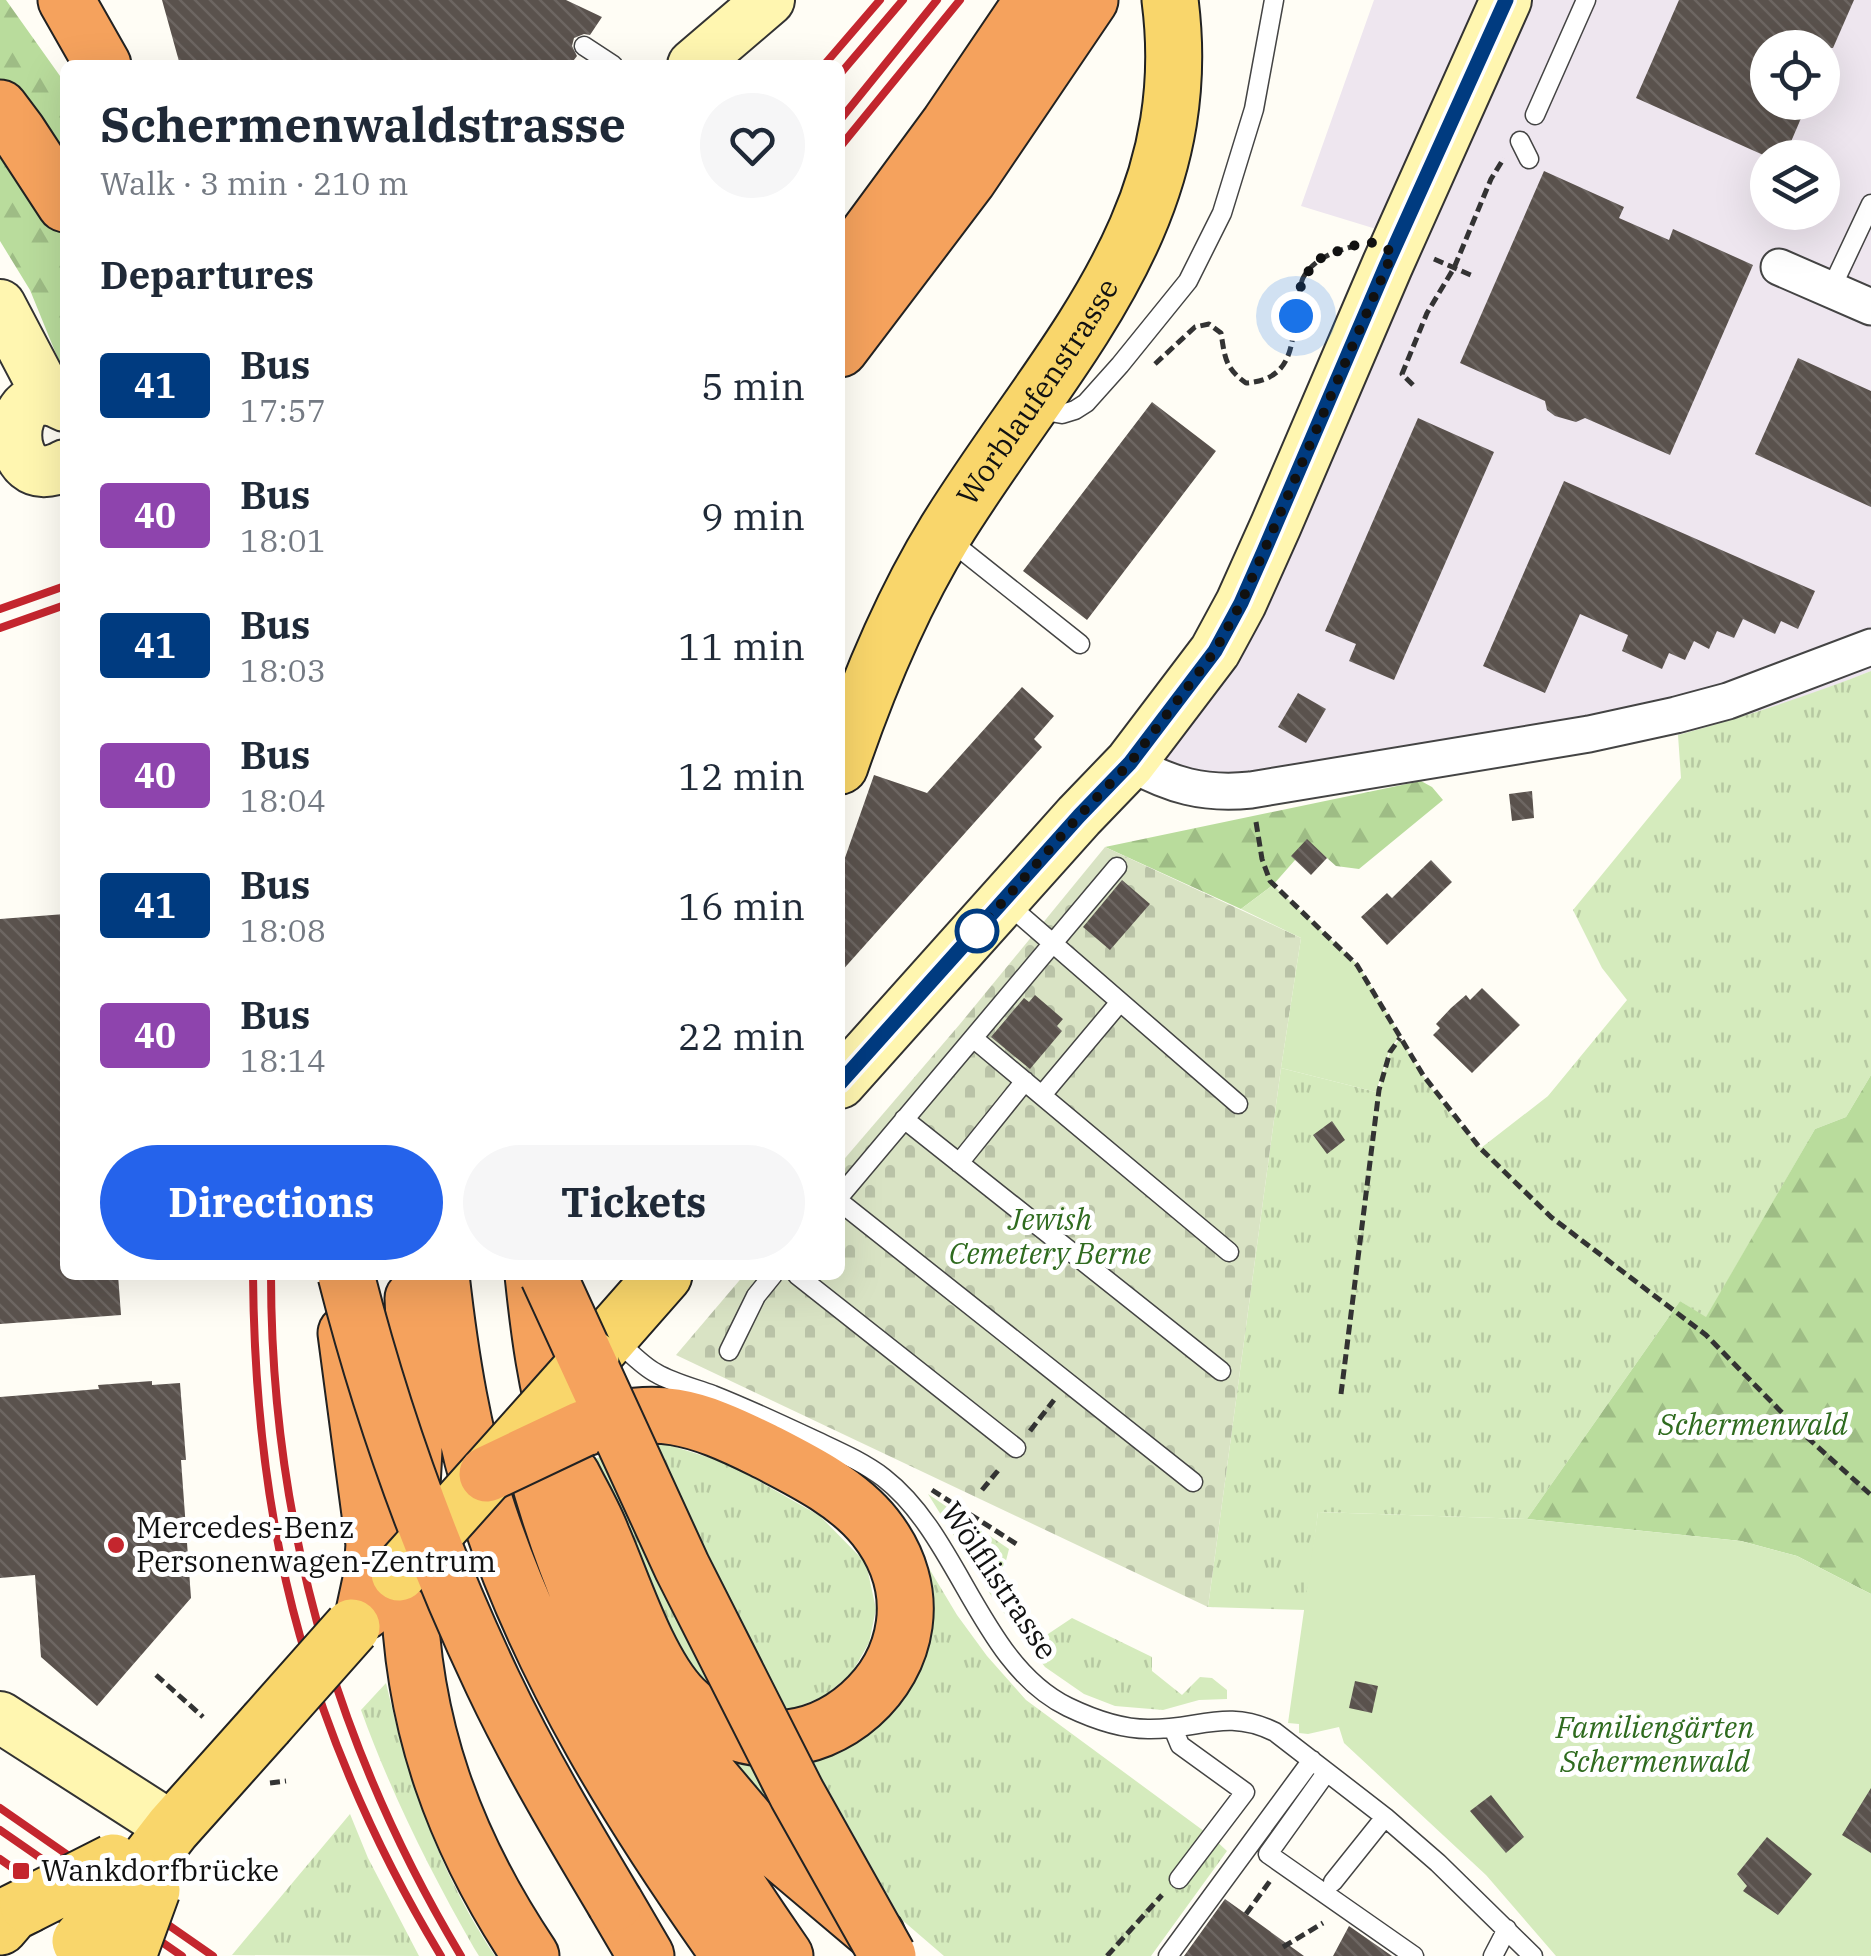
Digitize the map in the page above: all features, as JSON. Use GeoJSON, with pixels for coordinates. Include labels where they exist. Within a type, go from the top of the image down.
{"type":"FeatureCollection","features":[{"type":"Feature","properties":{"kind":"highway"},"geometry":{"type":"LineString","coordinates":[[66,0],[100,60]]}},
{"type":"Feature","properties":{"kind":"highway"},"geometry":{"type":"LineString","coordinates":[[845,265],[950,124],[1033,0]]}},
{"type":"Feature","properties":{"kind":"highway"},"geometry":{"type":"LineString","coordinates":[[845,342],[968,180],[1090,0]]}},
{"type":"Feature","properties":{"kind":"highway"},"geometry":{"type":"LineString","coordinates":[[0,108],[60,196]]}},
{"type":"Feature","properties":{"kind":"highway"},"geometry":{"type":"LineString","coordinates":[[343,1280],[352,1381],[374,1544],[372,1604]]}},
{"type":"Feature","properties":{"kind":"highway"},"geometry":{"type":"LineString","coordinates":[[345,1280],[402,1463],[460,1611],[534,1762],[636,1934]]}},
{"type":"Feature","properties":{"kind":"highway"},"geometry":{"type":"LineString","coordinates":[[412,1280],[416,1362],[409,1590],[416,1683],[457,1822],[484,1881],[531,1956]]}},
{"type":"Feature","properties":{"kind":"highway"},"geometry":{"type":"LineString","coordinates":[[442,1280],[468,1438],[488,1512],[536,1635],[614,1782],[730,1956]]}},
{"type":"Feature","properties":{"kind":"highway"},"geometry":{"type":"LineString","coordinates":[[498,1280],[510,1364],[538,1478],[586,1614],[659,1759],[785,1956]]}},
{"type":"Feature","properties":{"kind":"highway"},"geometry":{"type":"LineString","coordinates":[[486,1474],[577,1452],[611,1418],[640,1414],[681,1417],[722,1430],[811,1476],[849,1501],[874,1525],[891,1550],[903,1583],[904,1618],[898,1653],[880,1686],[851,1714],[822,1729],[788,1739],[744,1734],[709,1720],[683,1698],[664,1675],[627,1598],[601,1532],[577,1452],[552,1406],[534,1280]]}},
{"type":"Feature","properties":{"kind":"highway"},"geometry":{"type":"LineString","coordinates":[[550,1280],[682,1567],[797,1794],[888,1956]]}},
{"type":"Feature","properties":{"kind":"highway"},"geometry":{"type":"LineString","coordinates":[[577,1452],[584,1537],[612,1604],[672,1724],[698,1762],[762,1838],[902,1956]]}},
{"type":"Feature","properties":{"kind":"main road"},"geometry":{"type":"LineString","coordinates":[[699,60],[769,0]]}},
{"type":"Feature","properties":{"kind":"main road","name":"Worblaufenstrasse"},"geometry":{"type":"LineString","coordinates":[[845,753],[876,670],[911,595],[944,536],[1110,286],[1145,211],[1166,132],[1172,91],[1170,0]]}},
{"type":"Feature","properties":{"kind":"main road"},"geometry":{"type":"LineString","coordinates":[[845,1077],[1130,763],[1208,660],[1241,603],[1506,0]]}},
{"type":"Feature","properties":{"kind":"main road"},"geometry":{"type":"LineString","coordinates":[[0,305],[58,403]]}},
{"type":"Feature","properties":{"kind":"main road"},"geometry":{"type":"LineString","coordinates":[[22,460],[11,425],[22,408],[31,403],[58,403]]}},
{"type":"Feature","properties":{"kind":"main road"},"geometry":{"type":"LineString","coordinates":[[92,1951],[134,1876],[173,1828],[660,1280]]}},
{"type":"Feature","properties":{"kind":"main road"},"geometry":{"type":"LineString","coordinates":[[0,1717],[173,1828]]}},
{"type":"Feature","properties":{"kind":"main road"},"geometry":{"type":"LineString","coordinates":[[14,1916],[134,1876]]}},
{"type":"Feature","properties":{"kind":"street"},"geometry":{"type":"LineString","coordinates":[[1779,267],[1871,307]]}},
{"type":"Feature","properties":{"kind":"street"},"geometry":{"type":"LineString","coordinates":[[1130,763],[1168,782],[1231,792],[1250,790],[1589,734],[1676,715],[1728,701],[1871,647]]}},
{"type":"Feature","properties":{"kind":"lane"},"geometry":{"type":"LineString","coordinates":[[1028,409],[1062,414],[1086,402],[1188,281],[1222,213],[1254,109],[1274,0]]}},
{"type":"Feature","properties":{"kind":"lane"},"geometry":{"type":"LineString","coordinates":[[1535,115],[1586,0]]}},
{"type":"Feature","properties":{"kind":"lane"},"geometry":{"type":"LineString","coordinates":[[584,46],[605,60]]}},
{"type":"Feature","properties":{"kind":"lane"},"geometry":{"type":"LineString","coordinates":[[1520,141],[1528,158]]}},
{"type":"Feature","properties":{"kind":"lane"},"geometry":{"type":"LineString","coordinates":[[1831,289],[1871,204]]}},
{"type":"Feature","properties":{"kind":"lane"},"geometry":{"type":"LineString","coordinates":[[944,536],[1080,644]]}},
{"type":"Feature","properties":{"kind":"lane"},"geometry":{"type":"LineString","coordinates":[[845,1193],[1117,867]]}},
{"type":"Feature","properties":{"kind":"lane"},"geometry":{"type":"LineString","coordinates":[[1004,901],[1238,1104]]}},
{"type":"Feature","properties":{"kind":"lane"},"geometry":{"type":"LineString","coordinates":[[1042,1095],[1120,1002]]}},
{"type":"Feature","properties":{"kind":"lane"},"geometry":{"type":"LineString","coordinates":[[973,1038],[1229,1252]]}},
{"type":"Feature","properties":{"kind":"lane"},"geometry":{"type":"LineString","coordinates":[[959,1162],[1024,1081]]}},
{"type":"Feature","properties":{"kind":"lane"},"geometry":{"type":"LineString","coordinates":[[904,1120],[1220,1371]]}},
{"type":"Feature","properties":{"kind":"lane"},"geometry":{"type":"LineString","coordinates":[[845,1203],[1193,1482]]}},
{"type":"Feature","properties":{"kind":"lane"},"geometry":{"type":"LineString","coordinates":[[730,1351],[756,1296],[769,1280]]}},
{"type":"Feature","properties":{"kind":"lane"},"geometry":{"type":"LineString","coordinates":[[803,1280],[1016,1448]]}},
{"type":"Feature","properties":{"kind":"lane","name":"Wölflistrasse"},"geometry":{"type":"LineString","coordinates":[[601,1347],[756,1413],[876,1473],[920,1514],[1000,1644],[1036,1684],[1066,1706],[1111,1724],[1149,1730],[1243,1720],[1275,1732],[1438,1863],[1533,1956]]}},
{"type":"Feature","properties":{"kind":"lane"},"geometry":{"type":"LineString","coordinates":[[1173,1728],[1180,1744],[1246,1792],[1178,1879]]}},
{"type":"Feature","properties":{"kind":"lane"},"geometry":{"type":"LineString","coordinates":[[1168,1956],[1312,1760]]}},
{"type":"Feature","properties":{"kind":"lane"},"geometry":{"type":"LineString","coordinates":[[1326,1773],[1268,1854],[1414,1956]]}},
{"type":"Feature","properties":{"kind":"lane"},"geometry":{"type":"LineString","coordinates":[[1333,1882],[1385,1817]]}},
{"type":"Feature","properties":{"kind":"lane"},"geometry":{"type":"LineString","coordinates":[[1493,1956],[1507,1929]]}},
{"type":"Feature","properties":{"kind":"path"},"geometry":{"type":"LineString","coordinates":[[1413,385],[1402,374],[1427,313],[1454,268],[1500,162],[1520,141]]}},
{"type":"Feature","properties":{"kind":"path"},"geometry":{"type":"LineString","coordinates":[[1120,365],[1141,376],[1195,328],[1209,324],[1221,333],[1232,373],[1246,383],[1263,382],[1280,371],[1290,353],[1302,279],[1319,259],[1370,242],[1393,252]]}},
{"type":"Feature","properties":{"kind":"path"},"geometry":{"type":"LineString","coordinates":[[1250,790],[1262,859],[1270,881],[1357,966],[1452,1115],[1551,1217],[1706,1335],[1799,1430],[1871,1494]]}},
{"type":"Feature","properties":{"kind":"path"},"geometry":{"type":"LineString","coordinates":[[1341,1394],[1379,1090],[1390,1052],[1400,1038]]}},
{"type":"Feature","properties":{"kind":"path"},"geometry":{"type":"LineString","coordinates":[[876,1473],[912,1480],[933,1490],[1018,1545]]}},
{"type":"Feature","properties":{"kind":"path"},"geometry":{"type":"LineString","coordinates":[[156,1675],[204,1717]]}},
{"type":"Feature","properties":{"kind":"path"},"geometry":{"type":"LineString","coordinates":[[1107,1956],[1178,1879]]}},
{"type":"Feature","properties":{"kind":"path"},"geometry":{"type":"LineString","coordinates":[[1282,1948],[1325,1922]]}},
{"type":"Feature","properties":{"kind":"shaded area"},"geometry":{"type":"Polygon","coordinates":[[[1374,0],[1871,0],[1871,671],[1734,720],[1678,735],[1676,716],[1251,790],[1130,763],[1186,693],[1399,236],[1301,206],[1374,0]]]}},
{"type":"Feature","properties":{"kind":"green space"},"geometry":{"type":"Polygon","coordinates":[[[0,0],[6,0],[60,76],[60,364],[30,290],[0,241],[0,0]]]}},
{"type":"Feature","properties":{"kind":"green space"},"geometry":{"type":"Polygon","coordinates":[[[1871,671],[1871,1075],[1846,1117],[1815,1129],[1706,1318],[1680,1301],[1527,1519],[1318,1512],[1306,1610],[1208,1607],[1281,1068],[1376,1092],[1390,1052],[1400,1038],[1437,1096],[1481,1148],[1548,1096],[1627,1000],[1602,968],[1573,910],[1681,778],[1678,735],[1776,706],[1871,671]]]}},
{"type":"Feature","properties":{"kind":"green space"},"geometry":{"type":"Polygon","coordinates":[[[1421,781],[1443,800],[1359,869],[1336,866],[1310,843],[1273,885],[1241,909],[1105,847],[1421,781]]]}},
{"type":"Feature","properties":{"kind":"green space","name":"Jewish Cemetery Berne"},"geometry":{"type":"Polygon","coordinates":[[[1105,847],[1301,938],[1208,1607],[676,1355],[740,1280],[845,1280],[845,1158],[1105,847]]]}},
{"type":"Feature","properties":{"kind":"green space"},"geometry":{"type":"Polygon","coordinates":[[[1273,885],[1358,965],[1400,1035],[1389,1051],[1376,1092],[1281,1068],[1301,938],[1241,909],[1273,885]]]}},
{"type":"Feature","properties":{"kind":"green space","name":"Schermenwald"},"geometry":{"type":"Polygon","coordinates":[[[1871,1075],[1871,1594],[1797,1556],[1741,1541],[1527,1519],[1680,1301],[1706,1317],[1815,1129],[1846,1117],[1871,1075]]]}},
{"type":"Feature","properties":{"kind":"green space"},"geometry":{"type":"Polygon","coordinates":[[[665,1444],[727,1463],[820,1516],[866,1563],[876,1609],[869,1643],[851,1674],[824,1696],[795,1708],[769,1711],[710,1692],[685,1661],[592,1460],[618,1450],[665,1444]]]}},
{"type":"Feature","properties":{"kind":"green space"},"geometry":{"type":"Polygon","coordinates":[[[928,1494],[1009,1549],[999,1588],[1042,1638],[1072,1618],[1152,1657],[1152,1671],[1182,1695],[1200,1677],[1212,1678],[1227,1690],[1227,1699],[1199,1700],[1163,1710],[1115,1706],[1084,1694],[1045,1667],[992,1597],[928,1494]]]}},
{"type":"Feature","properties":{"kind":"green space","name":"Familiengärten Schermenwald"},"geometry":{"type":"Polygon","coordinates":[[[1318,1512],[1527,1519],[1741,1541],[1797,1556],[1871,1594],[1871,1956],[1556,1956],[1486,1875],[1344,1743],[1339,1727],[1308,1734],[1299,1733],[1299,1724],[1288,1723],[1318,1512]]]}},
{"type":"Feature","properties":{"kind":"green space"},"geometry":{"type":"Polygon","coordinates":[[[921,1555],[957,1615],[1026,1700],[1227,1851],[1151,1956],[944,1956],[901,1919],[821,1777],[786,1812],[766,1801],[731,1761],[783,1755],[828,1741],[921,1555]]]}},
{"type":"Feature","properties":{"kind":"green space"},"geometry":{"type":"Polygon","coordinates":[[[386,1683],[428,1824],[457,1891],[495,1956],[479,1956],[474,1948],[412,1831],[373,1741],[361,1710],[386,1683]]]}},
{"type":"Feature","properties":{"kind":"green space"},"geometry":{"type":"Polygon","coordinates":[[[350,1814],[368,1858],[419,1956],[232,1955],[350,1814]]]}},
{"type":"Feature","properties":{"kind":"building"},"geometry":{"type":"Polygon","coordinates":[[[162,0],[566,0],[602,17],[590,35],[574,38],[572,46],[577,56],[574,60],[179,60],[162,0]]]}},
{"type":"Feature","properties":{"kind":"building"},"geometry":{"type":"Polygon","coordinates":[[[1679,0],[1854,0],[1840,32],[1750,30],[1750,120],[1800,120],[1792,140],[1750,140],[1750,149],[1636,98],[1679,0]]]}},
{"type":"Feature","properties":{"kind":"building"},"geometry":{"type":"Polygon","coordinates":[[[1544,171],[1624,207],[1619,218],[1669,240],[1673,229],[1753,265],[1670,455],[1585,418],[1576,422],[1555,416],[1547,410],[1545,401],[1460,363],[1544,171]]]}},
{"type":"Feature","properties":{"kind":"building"},"geometry":{"type":"Polygon","coordinates":[[[1798,358],[1871,391],[1871,507],[1755,454],[1798,358]]]}},
{"type":"Feature","properties":{"kind":"building"},"geometry":{"type":"Polygon","coordinates":[[[1152,402],[1216,451],[1087,620],[1023,571],[1152,402]]]}},
{"type":"Feature","properties":{"kind":"building"},"geometry":{"type":"Polygon","coordinates":[[[1418,418],[1494,452],[1394,680],[1349,661],[1356,644],[1325,631],[1418,418]]]}},
{"type":"Feature","properties":{"kind":"building"},"geometry":{"type":"Polygon","coordinates":[[[1564,481],[1815,591],[1798,629],[1781,621],[1775,634],[1743,619],[1734,638],[1717,631],[1709,649],[1694,641],[1685,660],[1669,653],[1662,669],[1622,651],[1628,635],[1580,614],[1545,693],[1483,666],[1564,481]]]}},
{"type":"Feature","properties":{"kind":"building"},"geometry":{"type":"Polygon","coordinates":[[[1022,687],[1054,716],[1034,739],[1042,747],[845,967],[845,858],[874,775],[927,793],[1022,687]]]}},
{"type":"Feature","properties":{"kind":"building"},"geometry":{"type":"Polygon","coordinates":[[[1298,693],[1326,709],[1306,743],[1278,727],[1298,693]]]}},
{"type":"Feature","properties":{"kind":"building"},"geometry":{"type":"Polygon","coordinates":[[[1532,791],[1534,818],[1512,821],[1509,794],[1532,791]]]}},
{"type":"Feature","properties":{"kind":"building"},"geometry":{"type":"Polygon","coordinates":[[[1307,839],[1327,858],[1311,875],[1291,856],[1307,839]]]}},
{"type":"Feature","properties":{"kind":"building"},"geometry":{"type":"Polygon","coordinates":[[[1431,860],[1452,882],[1387,945],[1361,917],[1387,893],[1392,898],[1431,860]]]}},
{"type":"Feature","properties":{"kind":"building"},"geometry":{"type":"Polygon","coordinates":[[[1122,880],[1150,904],[1110,950],[1083,927],[1122,880]]]}},
{"type":"Feature","properties":{"kind":"building"},"geometry":{"type":"Polygon","coordinates":[[[60,914],[60,1280],[118,1280],[121,1315],[0,1324],[0,919],[60,914]]]}},
{"type":"Feature","properties":{"kind":"building"},"geometry":{"type":"Polygon","coordinates":[[[1482,988],[1520,1025],[1472,1073],[1433,1035],[1440,1028],[1436,1024],[1451,1008],[1466,995],[1470,1000],[1482,988]]]}},
{"type":"Feature","properties":{"kind":"building"},"geometry":{"type":"Polygon","coordinates":[[[1035,995],[1063,1019],[1057,1026],[1062,1031],[1030,1069],[991,1037],[1024,998],[1029,1002],[1035,995]]]}},
{"type":"Feature","properties":{"kind":"building"},"geometry":{"type":"Polygon","coordinates":[[[1332,1121],[1345,1140],[1327,1154],[1313,1135],[1332,1121]]]}},
{"type":"Feature","properties":{"kind":"building"},"geometry":{"type":"Polygon","coordinates":[[[152,1381],[152,1385],[180,1383],[191,1598],[97,1706],[41,1657],[35,1575],[0,1578],[0,1397],[152,1381]]]}},
{"type":"Feature","properties":{"kind":"building"},"geometry":{"type":"Polygon","coordinates":[[[1355,1681],[1378,1686],[1372,1713],[1349,1708],[1355,1681]]]}},
{"type":"Feature","properties":{"kind":"building"},"geometry":{"type":"Polygon","coordinates":[[[1871,1788],[1871,1853],[1842,1835],[1871,1788]]]}},
{"type":"Feature","properties":{"kind":"building"},"geometry":{"type":"Polygon","coordinates":[[[1491,1795],[1524,1837],[1506,1853],[1470,1811],[1491,1795]]]}},
{"type":"Feature","properties":{"kind":"building"},"geometry":{"type":"Polygon","coordinates":[[[1767,1837],[1812,1874],[1778,1915],[1743,1891],[1747,1886],[1737,1874],[1767,1837]]]}},
{"type":"Feature","properties":{"kind":"building"},"geometry":{"type":"Polygon","coordinates":[[[1225,1899],[1246,1914],[1304,1956],[1184,1956],[1225,1899]]]}},
{"type":"Feature","properties":{"kind":"building"},"geometry":{"type":"Polygon","coordinates":[[[1349,1926],[1392,1956],[1333,1956],[1349,1926]]]}},
{"type":"Feature","properties":{"kind":"railway"},"geometry":{"type":"LineString","coordinates":[[828,60],[880,0]]}},
{"type":"Feature","properties":{"kind":"railway"},"geometry":{"type":"LineString","coordinates":[[845,68],[903,0]]}},
{"type":"Feature","properties":{"kind":"railway"},"geometry":{"type":"LineString","coordinates":[[845,114],[937,0]]}},
{"type":"Feature","properties":{"kind":"railway"},"geometry":{"type":"LineString","coordinates":[[845,141],[960,0]]}},
{"type":"Feature","properties":{"kind":"railway"},"geometry":{"type":"LineString","coordinates":[[0,609],[60,588]]}},
{"type":"Feature","properties":{"kind":"railway"},"geometry":{"type":"LineString","coordinates":[[0,628],[60,607]]}},
{"type":"Feature","properties":{"kind":"railway"},"geometry":{"type":"LineString","coordinates":[[253,1280],[264,1457],[279,1548],[300,1636],[360,1801],[441,1956]]}},
{"type":"Feature","properties":{"kind":"railway"},"geometry":{"type":"LineString","coordinates":[[271,1280],[283,1456],[298,1543],[319,1629],[378,1796],[461,1956]]}},
{"type":"Feature","properties":{"kind":"railway"},"geometry":{"type":"LineString","coordinates":[[0,1808],[213,1956]]}},
{"type":"Feature","properties":{"kind":"railway"},"geometry":{"type":"LineString","coordinates":[[0,1830],[182,1956]]}},
{"type":"Feature","properties":{"kind":"railway"},"geometry":{"type":"LineString","coordinates":[[0,1859],[139,1956]]}},
{"type":"Feature","properties":{"kind":"bus line","name":"41"},"geometry":{"type":"LineString","coordinates":[[845,1077],[1130,763],[1215,651],[1241,603],[1506,0]]}},
{"type":"Feature","properties":{"kind":"place","name":"Mercedes-Benz Personenwagen-Zentrum"},"geometry":{"type":"Point","coordinates":[116,1545]}},
{"type":"Feature","properties":{"kind":"place","name":"Wankdorfbrücke"},"geometry":{"type":"Point","coordinates":[21,1871]}},
{"type":"Feature","properties":{"kind":"route"},"geometry":{"type":"LineString","coordinates":[[977,931],[1130,763],[1215,651],[1241,603],[1393,252],[1370,242],[1319,259],[1302,279],[1296,316]]}}]}
